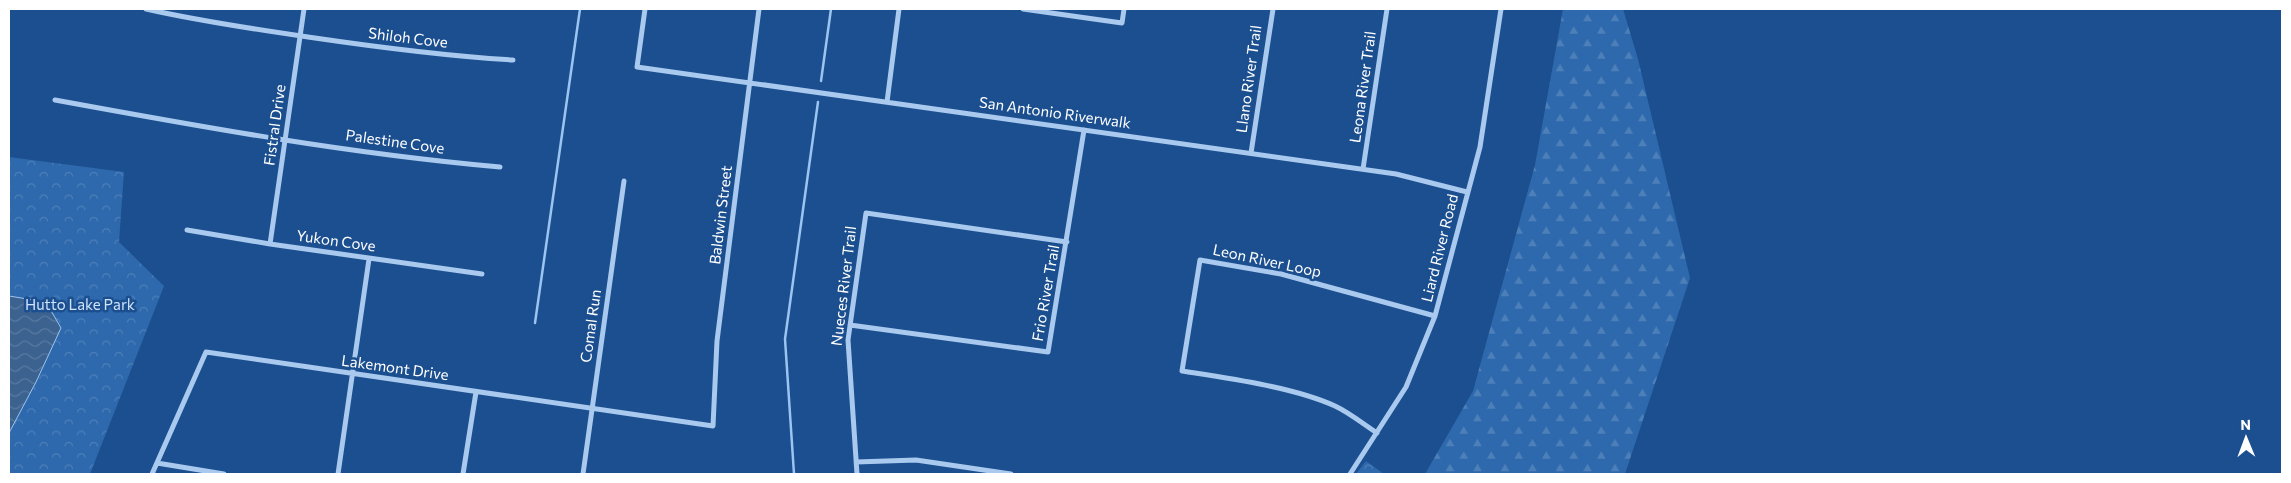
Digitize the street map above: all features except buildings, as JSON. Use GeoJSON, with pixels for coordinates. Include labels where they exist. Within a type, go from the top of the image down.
{"type":"FeatureCollection","features":[{"type":"Feature","properties":{"kind":"street","name":"Shiloh Cove"},"geometry":{"type":"LineString","coordinates":[[146,9],[186,18],[300,36],[430,53],[513,60]]}},
{"type":"Feature","properties":{"kind":"street","name":"Fistral Drive"},"geometry":{"type":"LineString","coordinates":[[270,244],[304,9]]}},
{"type":"Feature","properties":{"kind":"street","name":"San Antonio Riverwalk"},"geometry":{"type":"LineString","coordinates":[[645,9],[637,67],[1363,169],[1407,176],[1467,192]]}},
{"type":"Feature","properties":{"kind":"street","name":"Baldwin Street"},"geometry":{"type":"LineString","coordinates":[[713,426],[716,341],[759,9]]}},
{"type":"Feature","properties":{"kind":"street"},"geometry":{"type":"LineString","coordinates":[[887,102],[899,9]]}},
{"type":"Feature","properties":{"kind":"street"},"geometry":{"type":"LineString","coordinates":[[1023,9],[1122,23],[1124,9]]}},
{"type":"Feature","properties":{"kind":"street","name":"Llano River Trail"},"geometry":{"type":"LineString","coordinates":[[1251,153],[1272,9]]}},
{"type":"Feature","properties":{"kind":"street","name":"Leona River Trail"},"geometry":{"type":"LineString","coordinates":[[1363,169],[1387,9]]}},
{"type":"Feature","properties":{"kind":"street","name":"Liard River Road"},"geometry":{"type":"LineString","coordinates":[[1350,474],[1406,387],[1435,316],[1483,130],[1502,9]]}},
{"type":"Feature","properties":{"kind":"street","name":"Palestine Cove"},"geometry":{"type":"LineString","coordinates":[[55,100],[174,122],[286,139],[451,163],[500,167]]}},
{"type":"Feature","properties":{"kind":"street","name":"Frio River Trail"},"geometry":{"type":"LineString","coordinates":[[850,325],[1048,352],[1084,130]]}},
{"type":"Feature","properties":{"kind":"street","name":"Comal Run"},"geometry":{"type":"LineString","coordinates":[[583,474],[624,181]]}},
{"type":"Feature","properties":{"kind":"street","name":"Nueces River Trail"},"geometry":{"type":"LineString","coordinates":[[857,474],[848,358],[850,325],[866,213],[1067,242]]}},
{"type":"Feature","properties":{"kind":"street","name":"Yukon Cove"},"geometry":{"type":"LineString","coordinates":[[187,230],[369,259],[482,274]]}},
{"type":"Feature","properties":{"kind":"street"},"geometry":{"type":"LineString","coordinates":[[338,474],[369,259]]}},
{"type":"Feature","properties":{"kind":"street","name":"Leon River Loop"},"geometry":{"type":"LineString","coordinates":[[1376,434],[1334,406],[1234,380],[1182,371],[1200,260],[1281,274],[1435,316]]}},
{"type":"Feature","properties":{"kind":"street","name":"Lakemont Drive"},"geometry":{"type":"LineString","coordinates":[[152,474],[206,352],[713,426]]}},
{"type":"Feature","properties":{"kind":"street"},"geometry":{"type":"LineString","coordinates":[[464,474],[476,392]]}},
{"type":"Feature","properties":{"kind":"street"},"geometry":{"type":"LineString","coordinates":[[856,462],[916,460],[1011,474]]}},
{"type":"Feature","properties":{"kind":"street"},"geometry":{"type":"LineString","coordinates":[[157,462],[224,474]]}},
{"type":"Feature","properties":{"kind":"green space"},"geometry":{"type":"Polygon","coordinates":[[[1563,9],[1623,9],[1638,59],[1690,278],[1625,474],[1425,474],[1473,391],[1535,165],[1563,9]]]}},
{"type":"Feature","properties":{"kind":"green space","name":"Hutto Lake Park"},"geometry":{"type":"Polygon","coordinates":[[[9,157],[124,172],[119,242],[164,286],[90,474],[9,474],[9,157]]]}},
{"type":"Feature","properties":{"kind":"green space"},"geometry":{"type":"Polygon","coordinates":[[[1366,461],[1384,474],[1356,474],[1366,461]]]}},
{"type":"Feature","properties":{"kind":"water"},"geometry":{"type":"Polygon","coordinates":[[[9,296],[46,302],[61,328],[36,382],[9,433],[9,296]]]}},
{"type":"Feature","properties":{"kind":"waterway"},"geometry":{"type":"LineString","coordinates":[[535,323],[580,9]]}},
{"type":"Feature","properties":{"kind":"waterway"},"geometry":{"type":"LineString","coordinates":[[821,81],[831,9]]}},
{"type":"Feature","properties":{"kind":"waterway"},"geometry":{"type":"LineString","coordinates":[[794,474],[785,339],[818,102]]}}]}
